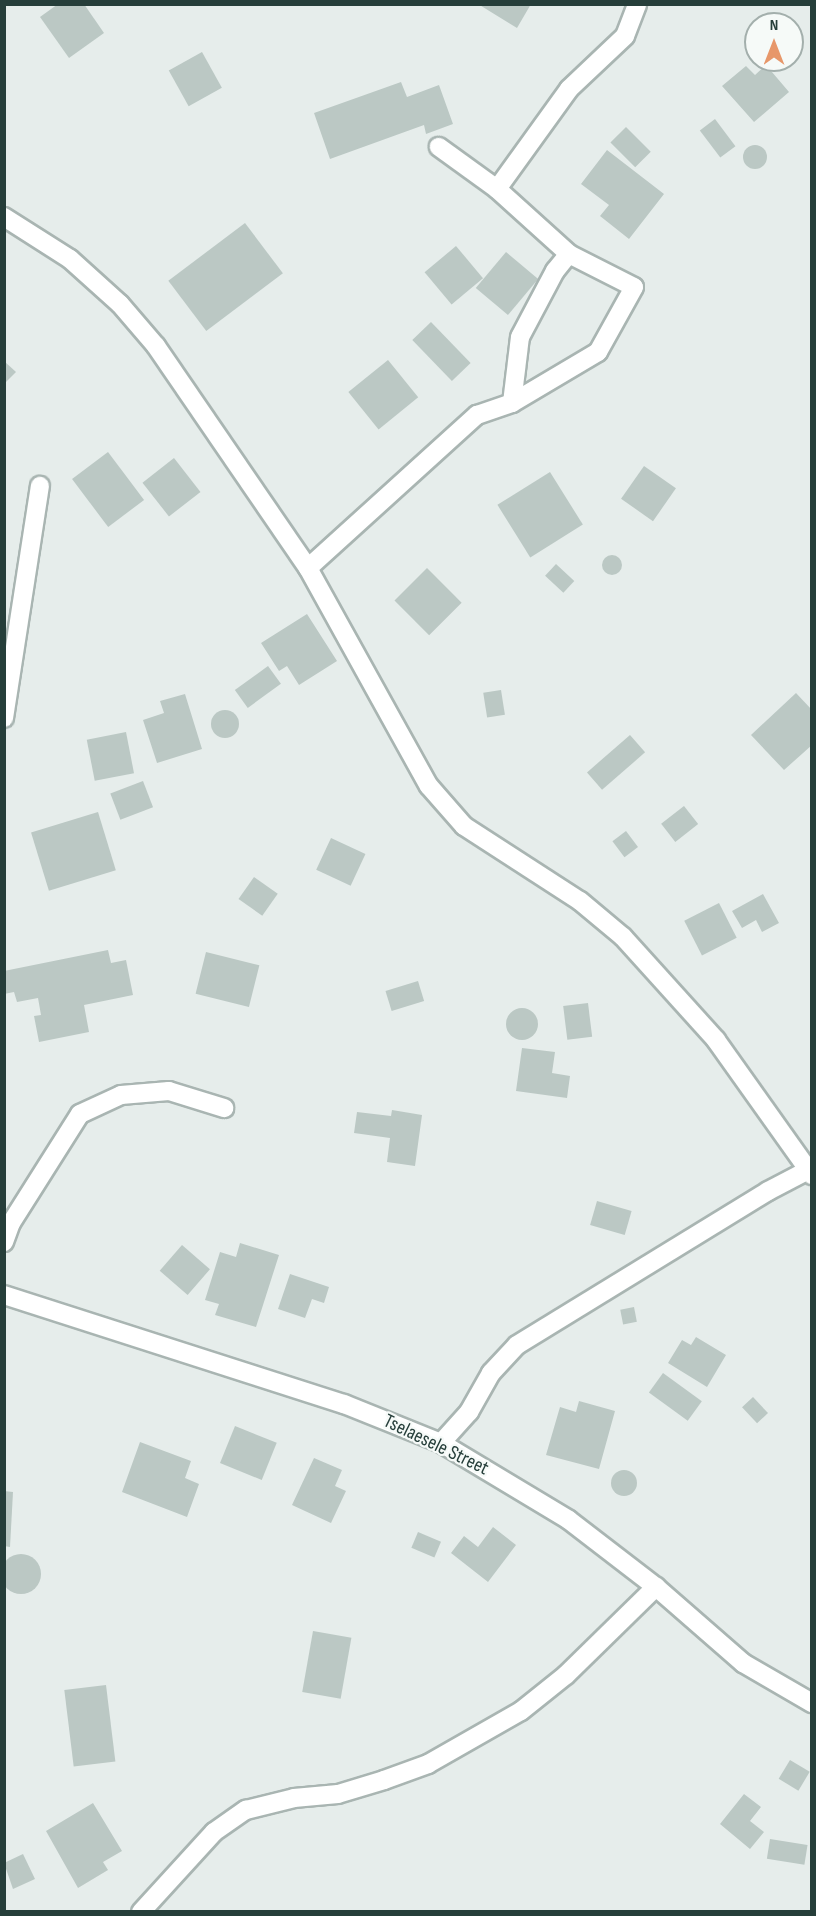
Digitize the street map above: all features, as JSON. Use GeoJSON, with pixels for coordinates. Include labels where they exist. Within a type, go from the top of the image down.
{"type":"FeatureCollection","features":[{"type":"Feature","properties":{"kind":"street"},"geometry":{"type":"LineString","coordinates":[[497,189],[570,89],[625,36],[637,4]]}},
{"type":"Feature","properties":{"kind":"street"},"geometry":{"type":"LineString","coordinates":[[308,568],[477,415],[512,403],[598,352],[634,287],[570,254],[497,189],[439,147]]}},
{"type":"Feature","properties":{"kind":"street"},"geometry":{"type":"LineString","coordinates":[[4,217],[70,259],[120,304],[156,346],[308,568],[429,786],[464,826],[580,901],[623,937],[716,1040],[810,1171],[517,1345],[491,1373],[469,1412],[441,1443]]}},
{"type":"Feature","properties":{"kind":"street"},"geometry":{"type":"LineString","coordinates":[[512,403],[520,337],[555,271],[570,254]]}},
{"type":"Feature","properties":{"kind":"street"},"geometry":{"type":"LineString","coordinates":[[4,718],[40,486]]}},
{"type":"Feature","properties":{"kind":"street"},"geometry":{"type":"LineString","coordinates":[[4,1242],[10,1223],[80,1114],[121,1095],[169,1091],[224,1108]]}},
{"type":"Feature","properties":{"kind":"street","name":"Tselaesele Street"},"geometry":{"type":"LineString","coordinates":[[4,1295],[344,1404],[441,1443],[568,1520],[656,1587],[743,1663],[812,1703]]}},
{"type":"Feature","properties":{"kind":"street"},"geometry":{"type":"LineString","coordinates":[[141,1911],[214,1832],[246,1810],[294,1798],[338,1794],[384,1780],[428,1764],[521,1711],[596,1648],[656,1587]]}},
{"type":"Feature","properties":{"kind":"building"},"geometry":{"type":"Polygon","coordinates":[[[58,4],[84,4],[104,33],[69,58],[40,17],[58,4]]]}},
{"type":"Feature","properties":{"kind":"building"},"geometry":{"type":"Polygon","coordinates":[[[478,4],[531,4],[517,28],[478,4]]]}},
{"type":"Feature","properties":{"kind":"building"},"geometry":{"type":"Polygon","coordinates":[[[202,52],[222,88],[189,106],[169,70],[202,52]]]}},
{"type":"Feature","properties":{"kind":"building"},"geometry":{"type":"Polygon","coordinates":[[[744,68],[744,72],[752,72],[755,75],[758,72],[772,72],[789,92],[754,122],[722,86],[744,68]]]}},
{"type":"Feature","properties":{"kind":"building"},"geometry":{"type":"Polygon","coordinates":[[[401,82],[407,97],[439,85],[453,124],[426,134],[424,125],[330,159],[314,113],[401,82]]]}},
{"type":"Feature","properties":{"kind":"building"},"geometry":{"type":"Polygon","coordinates":[[[715,119],[735,146],[720,158],[700,130],[715,119]]]}},
{"type":"Feature","properties":{"kind":"building"},"geometry":{"type":"Polygon","coordinates":[[[626,127],[651,152],[635,167],[610,143],[626,127]]]}},
{"type":"Feature","properties":{"kind":"building"},"geometry":{"type":"Polygon","coordinates":[[[755,145],[763,149],[767,157],[763,165],[755,169],[747,165],[743,157],[747,149],[755,145]]]}},
{"type":"Feature","properties":{"kind":"building"},"geometry":{"type":"Polygon","coordinates":[[[607,150],[664,194],[629,239],[600,216],[609,205],[581,184],[607,150]]]}},
{"type":"Feature","properties":{"kind":"building"},"geometry":{"type":"Polygon","coordinates":[[[245,223],[283,273],[206,331],[168,281],[245,223]]]}},
{"type":"Feature","properties":{"kind":"building"},"geometry":{"type":"Polygon","coordinates":[[[456,246],[483,278],[452,305],[425,272],[456,246]]]}},
{"type":"Feature","properties":{"kind":"building"},"geometry":{"type":"Polygon","coordinates":[[[506,252],[538,279],[508,315],[476,288],[506,252]]]}},
{"type":"Feature","properties":{"kind":"building"},"geometry":{"type":"Polygon","coordinates":[[[431,322],[471,363],[452,381],[412,340],[431,322]]]}},
{"type":"Feature","properties":{"kind":"building"},"geometry":{"type":"Polygon","coordinates":[[[388,360],[418,397],[379,429],[348,392],[388,360]]]}},
{"type":"Feature","properties":{"kind":"building"},"geometry":{"type":"Polygon","coordinates":[[[4,361],[16,372],[4,384],[4,361]]]}},
{"type":"Feature","properties":{"kind":"building"},"geometry":{"type":"Polygon","coordinates":[[[108,452],[144,500],[108,527],[72,479],[108,452]]]}},
{"type":"Feature","properties":{"kind":"building"},"geometry":{"type":"Polygon","coordinates":[[[174,458],[200,492],[169,517],[142,483],[174,458]]]}},
{"type":"Feature","properties":{"kind":"building"},"geometry":{"type":"Polygon","coordinates":[[[644,466],[676,488],[653,521],[621,499],[644,466]]]}},
{"type":"Feature","properties":{"kind":"building"},"geometry":{"type":"Polygon","coordinates":[[[550,472],[583,525],[530,557],[497,505],[550,472]]]}},
{"type":"Feature","properties":{"kind":"building"},"geometry":{"type":"Polygon","coordinates":[[[612,555],[619,558],[622,565],[619,572],[612,575],[605,572],[602,565],[605,558],[612,555]]]}},
{"type":"Feature","properties":{"kind":"building"},"geometry":{"type":"Polygon","coordinates":[[[556,564],[574,581],[563,593],[545,576],[556,564]]]}},
{"type":"Feature","properties":{"kind":"building"},"geometry":{"type":"Polygon","coordinates":[[[427,568],[462,603],[429,635],[394,601],[427,568]]]}},
{"type":"Feature","properties":{"kind":"building"},"geometry":{"type":"Polygon","coordinates":[[[307,614],[337,661],[299,685],[287,666],[279,671],[261,643],[307,614]]]}},
{"type":"Feature","properties":{"kind":"building"},"geometry":{"type":"Polygon","coordinates":[[[268,666],[281,684],[248,708],[235,690],[268,666]]]}},
{"type":"Feature","properties":{"kind":"building"},"geometry":{"type":"Polygon","coordinates":[[[501,690],[505,715],[487,718],[483,693],[501,690]]]}},
{"type":"Feature","properties":{"kind":"building"},"geometry":{"type":"Polygon","coordinates":[[[796,693],[812,710],[812,745],[784,770],[751,735],[796,693]]]}},
{"type":"Feature","properties":{"kind":"building"},"geometry":{"type":"Polygon","coordinates":[[[185,694],[202,749],[157,763],[143,720],[164,713],[160,701],[185,694]]]}},
{"type":"Feature","properties":{"kind":"building"},"geometry":{"type":"Polygon","coordinates":[[[225,710],[235,714],[239,724],[235,734],[225,738],[215,734],[211,724],[215,714],[225,710]]]}},
{"type":"Feature","properties":{"kind":"building"},"geometry":{"type":"Polygon","coordinates":[[[126,732],[134,773],[95,781],[87,740],[126,732]]]}},
{"type":"Feature","properties":{"kind":"building"},"geometry":{"type":"Polygon","coordinates":[[[630,735],[645,752],[602,790],[587,772],[630,735]]]}},
{"type":"Feature","properties":{"kind":"building"},"geometry":{"type":"Polygon","coordinates":[[[143,781],[153,807],[120,820],[110,794],[143,781]]]}},
{"type":"Feature","properties":{"kind":"building"},"geometry":{"type":"Polygon","coordinates":[[[684,806],[698,824],[675,842],[661,824],[684,806]]]}},
{"type":"Feature","properties":{"kind":"building"},"geometry":{"type":"Polygon","coordinates":[[[98,812],[116,870],[49,891],[31,832],[98,812]]]}},
{"type":"Feature","properties":{"kind":"building"},"geometry":{"type":"Polygon","coordinates":[[[626,831],[638,847],[624,857],[612,841],[626,831]]]}},
{"type":"Feature","properties":{"kind":"building"},"geometry":{"type":"Polygon","coordinates":[[[331,838],[365,854],[351,886],[316,870],[331,838]]]}},
{"type":"Feature","properties":{"kind":"building"},"geometry":{"type":"Polygon","coordinates":[[[254,877],[278,894],[262,916],[239,899],[254,877]]]}},
{"type":"Feature","properties":{"kind":"building"},"geometry":{"type":"Polygon","coordinates":[[[763,894],[779,923],[762,932],[756,920],[742,928],[732,911],[763,894]]]}},
{"type":"Feature","properties":{"kind":"building"},"geometry":{"type":"Polygon","coordinates":[[[719,903],[737,938],[702,955],[684,921],[719,903]]]}},
{"type":"Feature","properties":{"kind":"building"},"geometry":{"type":"Polygon","coordinates":[[[108,950],[111,963],[126,960],[133,995],[84,1005],[89,1032],[39,1042],[34,1016],[41,1015],[38,998],[17,1002],[14,992],[4,994],[4,971],[108,950]]]}},
{"type":"Feature","properties":{"kind":"building"},"geometry":{"type":"Polygon","coordinates":[[[206,952],[259,965],[249,1007],[196,994],[206,952]]]}},
{"type":"Feature","properties":{"kind":"building"},"geometry":{"type":"Polygon","coordinates":[[[418,981],[424,1001],[392,1011],[385,991],[418,981]]]}},
{"type":"Feature","properties":{"kind":"building"},"geometry":{"type":"Polygon","coordinates":[[[588,1003],[592,1037],[567,1040],[563,1006],[588,1003]]]}},
{"type":"Feature","properties":{"kind":"building"},"geometry":{"type":"Polygon","coordinates":[[[522,1008],[533,1013],[538,1024],[533,1035],[522,1040],[511,1035],[506,1024],[511,1013],[522,1008]]]}},
{"type":"Feature","properties":{"kind":"building"},"geometry":{"type":"Polygon","coordinates":[[[522,1048],[555,1052],[552,1073],[570,1076],[567,1098],[516,1091],[522,1048]]]}},
{"type":"Feature","properties":{"kind":"building"},"geometry":{"type":"Polygon","coordinates":[[[392,1110],[422,1115],[415,1166],[387,1162],[390,1138],[354,1133],[357,1112],[391,1116],[392,1110]]]}},
{"type":"Feature","properties":{"kind":"building"},"geometry":{"type":"Polygon","coordinates":[[[597,1201],[632,1211],[625,1235],[590,1225],[597,1201]]]}},
{"type":"Feature","properties":{"kind":"building"},"geometry":{"type":"Polygon","coordinates":[[[240,1243],[279,1255],[256,1327],[215,1315],[219,1304],[205,1300],[220,1252],[236,1257],[240,1243]]]}},
{"type":"Feature","properties":{"kind":"building"},"geometry":{"type":"Polygon","coordinates":[[[182,1245],[210,1269],[188,1295],[160,1271],[182,1245]]]}},
{"type":"Feature","properties":{"kind":"building"},"geometry":{"type":"Polygon","coordinates":[[[290,1274],[329,1287],[324,1303],[312,1299],[305,1318],[278,1309],[290,1274]]]}},
{"type":"Feature","properties":{"kind":"building"},"geometry":{"type":"Polygon","coordinates":[[[634,1307],[637,1322],[623,1324],[620,1310],[634,1307]]]}},
{"type":"Feature","properties":{"kind":"building"},"geometry":{"type":"Polygon","coordinates":[[[696,1337],[726,1355],[707,1387],[668,1363],[682,1340],[691,1345],[696,1337]]]}},
{"type":"Feature","properties":{"kind":"building"},"geometry":{"type":"Polygon","coordinates":[[[663,1373],[702,1401],[688,1421],[649,1392],[663,1373]]]}},
{"type":"Feature","properties":{"kind":"building"},"geometry":{"type":"Polygon","coordinates":[[[753,1397],[768,1413],[757,1423],[742,1407],[753,1397]]]}},
{"type":"Feature","properties":{"kind":"building"},"geometry":{"type":"Polygon","coordinates":[[[579,1401],[615,1411],[599,1469],[546,1455],[560,1407],[576,1412],[579,1401]]]}},
{"type":"Feature","properties":{"kind":"building"},"geometry":{"type":"Polygon","coordinates":[[[235,1426],[277,1443],[262,1480],[220,1463],[235,1426]]]}},
{"type":"Feature","properties":{"kind":"building"},"geometry":{"type":"Polygon","coordinates":[[[140,1442],[191,1461],[185,1478],[199,1484],[187,1517],[122,1492],[140,1442]]]}},
{"type":"Feature","properties":{"kind":"building"},"geometry":{"type":"Polygon","coordinates":[[[314,1458],[342,1470],[335,1486],[346,1491],[331,1523],[292,1505],[314,1458]]]}},
{"type":"Feature","properties":{"kind":"building"},"geometry":{"type":"Polygon","coordinates":[[[624,1470],[633,1474],[637,1483],[633,1492],[624,1496],[615,1492],[611,1483],[615,1474],[624,1470]]]}},
{"type":"Feature","properties":{"kind":"building"},"geometry":{"type":"Polygon","coordinates":[[[4,1491],[13,1492],[10,1547],[4,1546],[4,1491]]]}},
{"type":"Feature","properties":{"kind":"building"},"geometry":{"type":"Polygon","coordinates":[[[493,1527],[516,1545],[488,1582],[451,1553],[464,1536],[478,1547],[493,1527]]]}},
{"type":"Feature","properties":{"kind":"building"},"geometry":{"type":"Polygon","coordinates":[[[418,1532],[441,1542],[434,1557],[411,1548],[418,1532]]]}},
{"type":"Feature","properties":{"kind":"building"},"geometry":{"type":"Polygon","coordinates":[[[21,1554],[35,1560],[41,1574],[35,1588],[21,1594],[7,1588],[1,1574],[7,1560],[21,1554]]]}},
{"type":"Feature","properties":{"kind":"building"},"geometry":{"type":"Polygon","coordinates":[[[313,1631],[351,1638],[341,1699],[302,1692],[313,1631]]]}},
{"type":"Feature","properties":{"kind":"building"},"geometry":{"type":"Polygon","coordinates":[[[106,1685],[115,1761],[74,1767],[64,1690],[106,1685]]]}},
{"type":"Feature","properties":{"kind":"building"},"geometry":{"type":"Polygon","coordinates":[[[790,1760],[810,1772],[798,1791],[779,1779],[790,1760]]]}},
{"type":"Feature","properties":{"kind":"building"},"geometry":{"type":"Polygon","coordinates":[[[744,1794],[761,1807],[750,1821],[764,1832],[750,1849],[720,1824],[744,1794]]]}},
{"type":"Feature","properties":{"kind":"building"},"geometry":{"type":"Polygon","coordinates":[[[93,1803],[122,1851],[103,1862],[108,1870],[78,1888],[46,1831],[93,1803]]]}},
{"type":"Feature","properties":{"kind":"building"},"geometry":{"type":"Polygon","coordinates":[[[770,1839],[808,1845],[804,1865],[767,1859],[770,1839]]]}},
{"type":"Feature","properties":{"kind":"building"},"geometry":{"type":"Polygon","coordinates":[[[23,1854],[35,1879],[13,1889],[4,1863],[23,1854]]]}}]}
